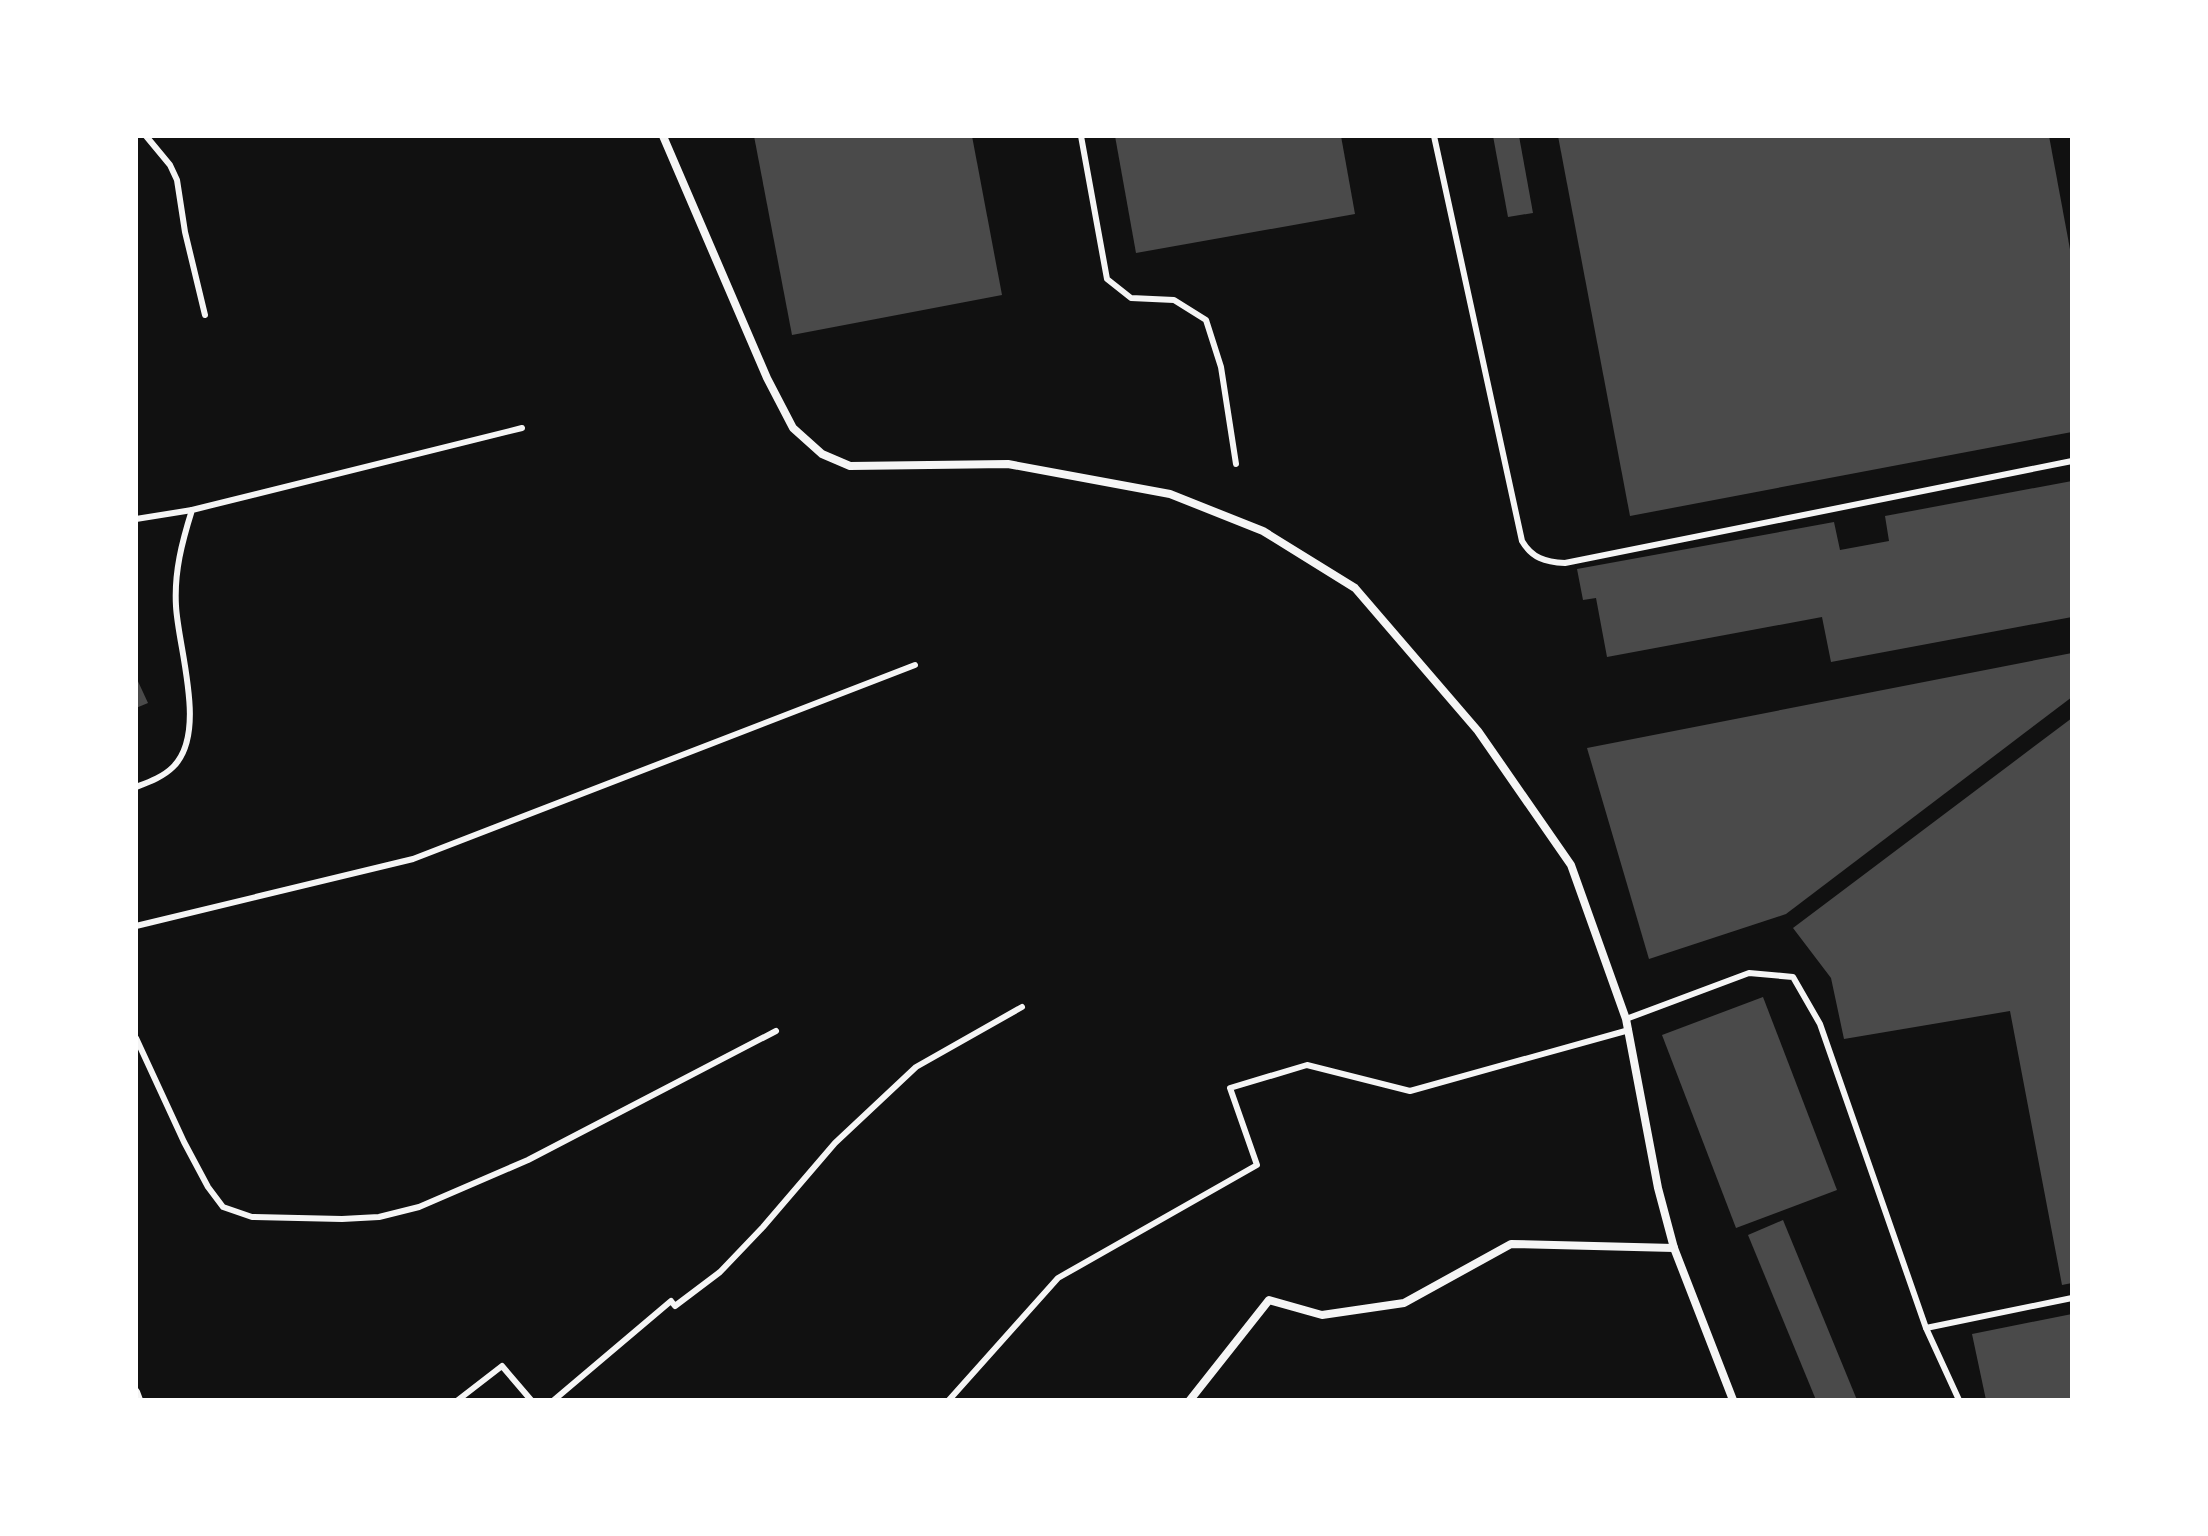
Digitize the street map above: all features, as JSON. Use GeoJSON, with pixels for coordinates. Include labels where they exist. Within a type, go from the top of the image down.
{"type":"FeatureCollection","features":[{"type":"Feature","properties":{"kind":"street"},"geometry":{"type":"LineString","coordinates":[[663,136],[767,378],[793,428],[822,454],[850,466],[1008,464],[1170,494],[1263,531],[1355,588],[1478,731],[1571,865],[1629,1030],[1658,1188],[1674,1248],[1733,1400]]}},
{"type":"Feature","properties":{"kind":"street"},"geometry":{"type":"LineString","coordinates":[[1190,1400],[1269,1300],[1322,1315],[1404,1303],[1511,1244],[1674,1248]]}},
{"type":"Feature","properties":{"kind":"street"},"geometry":{"type":"LineString","coordinates":[[136,1392],[139,1400]]}},
{"type":"Feature","properties":{"kind":"lane"},"geometry":{"type":"LineString","coordinates":[[146,136],[170,165],[177,180],[185,232],[205,315]]}},
{"type":"Feature","properties":{"kind":"lane"},"geometry":{"type":"LineString","coordinates":[[1081,136],[1107,279],[1131,298],[1174,300],[1206,320],[1221,367],[1236,464]]}},
{"type":"Feature","properties":{"kind":"lane"},"geometry":{"type":"LineString","coordinates":[[1434,136],[1522,541],[1528,551],[1538,558],[1565,563],[2072,461]]}},
{"type":"Feature","properties":{"kind":"lane"},"geometry":{"type":"LineString","coordinates":[[136,519],[192,510],[522,428]]}},
{"type":"Feature","properties":{"kind":"lane"},"geometry":{"type":"LineString","coordinates":[[136,787],[175,766],[184,746],[192,710],[176,607],[180,550],[192,510]]}},
{"type":"Feature","properties":{"kind":"lane"},"geometry":{"type":"LineString","coordinates":[[136,926],[413,859],[915,665]]}},
{"type":"Feature","properties":{"kind":"lane"},"geometry":{"type":"LineString","coordinates":[[1626,1019],[1749,973],[1793,977],[1820,1024],[1926,1328],[1959,1400]]}},
{"type":"Feature","properties":{"kind":"lane"},"geometry":{"type":"LineString","coordinates":[[554,1400],[671,1301],[675,1306],[720,1272],[835,1143],[916,1067],[1022,1007]]}},
{"type":"Feature","properties":{"kind":"lane"},"geometry":{"type":"LineString","coordinates":[[949,1400],[1058,1278],[1257,1165],[1230,1088],[1307,1065],[1410,1091],[1629,1030]]}},
{"type":"Feature","properties":{"kind":"lane"},"geometry":{"type":"LineString","coordinates":[[136,1038],[190,1153],[223,1207],[252,1217],[342,1219],[379,1217],[419,1207],[528,1160],[776,1031]]}},
{"type":"Feature","properties":{"kind":"lane"},"geometry":{"type":"LineString","coordinates":[[1926,1328],[2072,1298]]}},
{"type":"Feature","properties":{"kind":"lane"},"geometry":{"type":"LineString","coordinates":[[458,1400],[502,1366],[531,1400]]}},
{"type":"Feature","properties":{"kind":"building"},"geometry":{"type":"Polygon","coordinates":[[[754,136],[972,136],[1002,295],[792,335],[754,136]]]}},
{"type":"Feature","properties":{"kind":"building"},"geometry":{"type":"Polygon","coordinates":[[[1115,136],[1341,136],[1355,214],[1136,253],[1115,136]]]}},
{"type":"Feature","properties":{"kind":"building"},"geometry":{"type":"Polygon","coordinates":[[[1493,136],[1519,136],[1533,213],[1508,217],[1493,136]]]}},
{"type":"Feature","properties":{"kind":"building"},"geometry":{"type":"Polygon","coordinates":[[[1558,136],[2049,136],[2072,260],[2072,432],[1630,516],[1558,136]]]}},
{"type":"Feature","properties":{"kind":"building"},"geometry":{"type":"Polygon","coordinates":[[[2072,481],[2072,617],[1831,662],[1822,617],[1607,657],[1596,598],[1583,600],[1577,569],[1834,522],[1840,550],[1889,541],[1885,516],[2072,481]]]}},
{"type":"Feature","properties":{"kind":"building"},"geometry":{"type":"Polygon","coordinates":[[[2072,653],[2072,697],[1786,914],[1649,959],[1587,748],[2072,653]]]}},
{"type":"Feature","properties":{"kind":"building"},"geometry":{"type":"Polygon","coordinates":[[[136,677],[148,703],[136,708],[136,677]]]}},
{"type":"Feature","properties":{"kind":"building"},"geometry":{"type":"Polygon","coordinates":[[[2072,718],[2072,1283],[2062,1285],[2010,1011],[1844,1039],[1831,978],[1793,928],[2072,718]]]}},
{"type":"Feature","properties":{"kind":"building"},"geometry":{"type":"Polygon","coordinates":[[[1763,997],[1837,1190],[1736,1228],[1662,1035],[1763,997]]]}},
{"type":"Feature","properties":{"kind":"building"},"geometry":{"type":"Polygon","coordinates":[[[1783,1220],[1857,1400],[1816,1400],[1748,1235],[1783,1220]]]}},
{"type":"Feature","properties":{"kind":"building"},"geometry":{"type":"Polygon","coordinates":[[[2072,1314],[2072,1400],[1986,1400],[1972,1334],[2072,1314]]]}}]}
